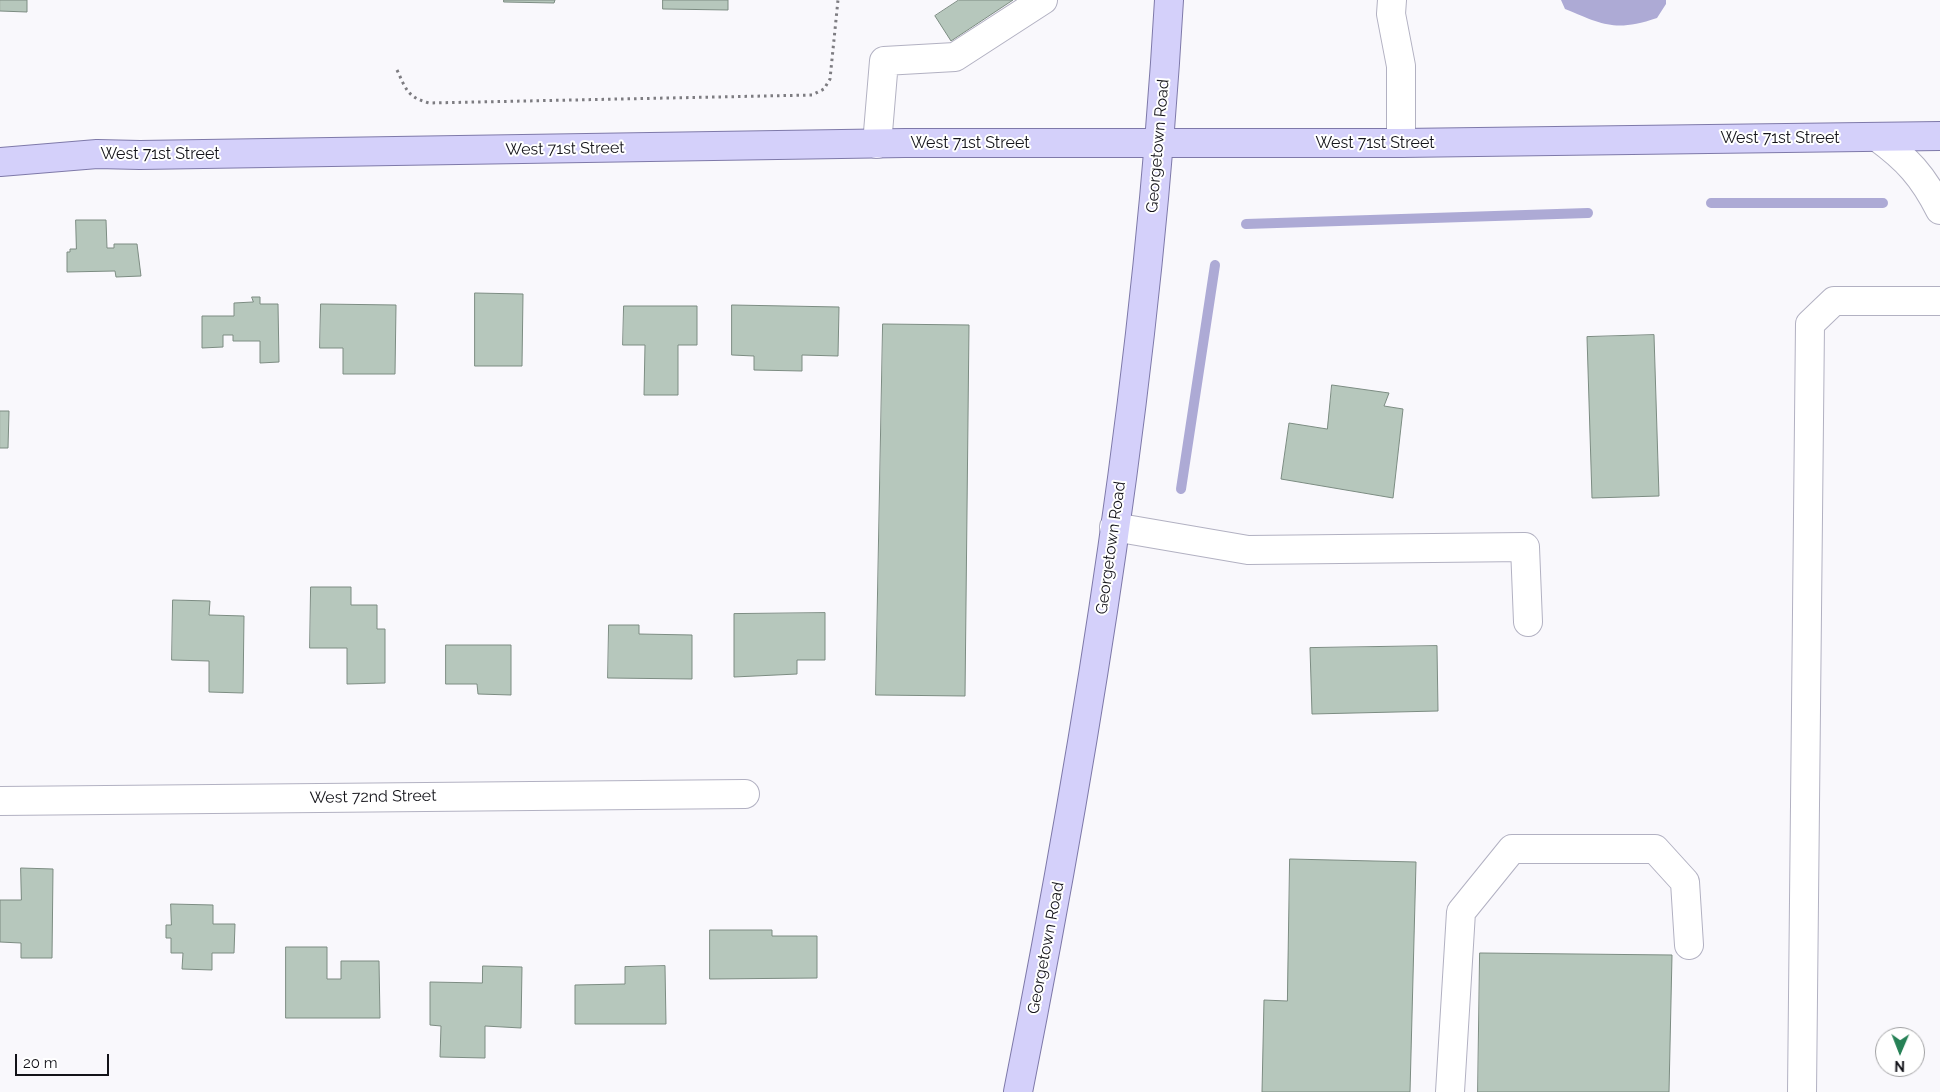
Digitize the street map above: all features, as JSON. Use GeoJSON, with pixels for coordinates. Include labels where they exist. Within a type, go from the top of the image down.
{"type":"FeatureCollection","features":[{"type":"Feature","properties":{"kind":"main road","name":"Georgetown Road"},"geometry":{"type":"LineString","coordinates":[[1018,1092],[1060,879],[1114,527],[1145,296],[1158,144],[1175,5]]}},
{"type":"Feature","properties":{"kind":"main road","name":"West 71st Street"},"geometry":{"type":"LineString","coordinates":[[0,162],[97,154],[189,155],[877,144],[1401,143],[1940,136]]}},
{"type":"Feature","properties":{"kind":"street"},"geometry":{"type":"LineString","coordinates":[[877,144],[884,62],[955,57],[1043,0]]}},
{"type":"Feature","properties":{"kind":"street"},"geometry":{"type":"LineString","coordinates":[[1392,0],[1391,14],[1401,66],[1401,143]]}},
{"type":"Feature","properties":{"kind":"street"},"geometry":{"type":"LineString","coordinates":[[1877,137],[1904,157],[1927,184],[1940,210]]}},
{"type":"Feature","properties":{"kind":"street"},"geometry":{"type":"LineString","coordinates":[[1802,1092],[1810,324],[1834,301],[1940,301]]}},
{"type":"Feature","properties":{"kind":"street"},"geometry":{"type":"LineString","coordinates":[[1114,527],[1248,550],[1525,547],[1528,622]]}},
{"type":"Feature","properties":{"kind":"street","name":"West 72nd Street"},"geometry":{"type":"LineString","coordinates":[[0,801],[745,794]]}},
{"type":"Feature","properties":{"kind":"street"},"geometry":{"type":"LineString","coordinates":[[1450,1092],[1460,912],[1512,849],[1655,848],[1685,882],[1689,945]]}},
{"type":"Feature","properties":{"kind":"path"},"geometry":{"type":"LineString","coordinates":[[397,70],[407,91],[414,99],[429,103],[812,95],[824,89],[830,79],[838,0]]}},
{"type":"Feature","properties":{"kind":"water"},"geometry":{"type":"Polygon","coordinates":[[[1561,0],[1666,0],[1666,4],[1657,18],[1620,26],[1600,23],[1565,9],[1561,0]]]}},
{"type":"Feature","properties":{"kind":"building"},"geometry":{"type":"Polygon","coordinates":[[[0,0],[27,0],[27,12],[0,11],[0,0]]]}},
{"type":"Feature","properties":{"kind":"building"},"geometry":{"type":"Polygon","coordinates":[[[504,0],[555,0],[554,3],[504,2],[504,0]]]}},
{"type":"Feature","properties":{"kind":"building"},"geometry":{"type":"Polygon","coordinates":[[[663,0],[728,0],[728,10],[663,9],[663,0]]]}},
{"type":"Feature","properties":{"kind":"building"},"geometry":{"type":"Polygon","coordinates":[[[959,0],[1013,0],[951,41],[935,16],[959,0]]]}},
{"type":"Feature","properties":{"kind":"building"},"geometry":{"type":"Polygon","coordinates":[[[76,220],[106,220],[107,248],[114,248],[114,244],[137,244],[141,276],[116,277],[115,271],[67,272],[67,252],[70,252],[70,249],[76,249],[76,220]]]}},
{"type":"Feature","properties":{"kind":"building"},"geometry":{"type":"Polygon","coordinates":[[[475,293],[523,294],[522,366],[475,366],[475,293]]]}},
{"type":"Feature","properties":{"kind":"building"},"geometry":{"type":"Polygon","coordinates":[[[252,297],[260,297],[260,304],[278,304],[279,362],[260,363],[260,341],[233,341],[233,335],[223,335],[223,347],[202,348],[202,316],[234,316],[234,303],[253,302],[252,297]]]}},
{"type":"Feature","properties":{"kind":"building"},"geometry":{"type":"Polygon","coordinates":[[[321,304],[396,305],[395,374],[343,374],[343,348],[320,348],[321,304]]]}},
{"type":"Feature","properties":{"kind":"building"},"geometry":{"type":"Polygon","coordinates":[[[732,305],[839,307],[838,356],[802,355],[802,371],[754,370],[754,356],[732,355],[732,305]]]}},
{"type":"Feature","properties":{"kind":"building"},"geometry":{"type":"Polygon","coordinates":[[[624,306],[697,306],[697,345],[678,345],[678,395],[644,395],[645,345],[623,345],[624,306]]]}},
{"type":"Feature","properties":{"kind":"building"},"geometry":{"type":"Polygon","coordinates":[[[883,324],[969,325],[965,696],[876,695],[883,324]]]}},
{"type":"Feature","properties":{"kind":"building"},"geometry":{"type":"Polygon","coordinates":[[[1654,335],[1659,496],[1592,498],[1587,337],[1654,335]]]}},
{"type":"Feature","properties":{"kind":"building"},"geometry":{"type":"Polygon","coordinates":[[[1332,385],[1389,393],[1384,406],[1403,409],[1393,498],[1281,479],[1289,423],[1327,429],[1332,385]]]}},
{"type":"Feature","properties":{"kind":"building"},"geometry":{"type":"Polygon","coordinates":[[[0,411],[9,411],[8,448],[0,448],[0,411]]]}},
{"type":"Feature","properties":{"kind":"building"},"geometry":{"type":"Polygon","coordinates":[[[311,587],[351,587],[351,605],[377,605],[377,629],[385,629],[385,683],[347,684],[347,648],[310,648],[311,587]]]}},
{"type":"Feature","properties":{"kind":"building"},"geometry":{"type":"Polygon","coordinates":[[[173,600],[210,601],[209,615],[244,616],[243,693],[209,692],[209,661],[172,660],[173,600]]]}},
{"type":"Feature","properties":{"kind":"building"},"geometry":{"type":"Polygon","coordinates":[[[825,613],[825,660],[797,660],[797,674],[734,677],[734,614],[825,613]]]}},
{"type":"Feature","properties":{"kind":"building"},"geometry":{"type":"Polygon","coordinates":[[[609,625],[639,625],[639,634],[692,635],[692,679],[608,678],[609,625]]]}},
{"type":"Feature","properties":{"kind":"building"},"geometry":{"type":"Polygon","coordinates":[[[446,645],[511,645],[511,695],[478,694],[477,684],[446,684],[446,645]]]}},
{"type":"Feature","properties":{"kind":"building"},"geometry":{"type":"Polygon","coordinates":[[[1437,646],[1438,711],[1312,714],[1310,648],[1437,646]]]}},
{"type":"Feature","properties":{"kind":"building"},"geometry":{"type":"Polygon","coordinates":[[[1290,859],[1416,862],[1410,1092],[1262,1092],[1264,1000],[1287,1001],[1290,859]]]}},
{"type":"Feature","properties":{"kind":"building"},"geometry":{"type":"Polygon","coordinates":[[[21,868],[53,869],[52,958],[21,958],[21,943],[0,942],[0,900],[21,900],[21,868]]]}},
{"type":"Feature","properties":{"kind":"building"},"geometry":{"type":"Polygon","coordinates":[[[171,904],[213,905],[213,924],[235,924],[234,953],[212,953],[212,970],[182,969],[183,953],[171,953],[171,938],[166,938],[166,925],[171,925],[171,904]]]}},
{"type":"Feature","properties":{"kind":"building"},"geometry":{"type":"Polygon","coordinates":[[[710,930],[772,930],[772,936],[817,936],[817,978],[710,979],[710,930]]]}},
{"type":"Feature","properties":{"kind":"building"},"geometry":{"type":"Polygon","coordinates":[[[286,947],[327,947],[327,979],[341,979],[341,961],[379,961],[380,1018],[286,1018],[286,947]]]}},
{"type":"Feature","properties":{"kind":"building"},"geometry":{"type":"Polygon","coordinates":[[[1480,953],[1672,955],[1669,1092],[1478,1092],[1480,953]]]}},
{"type":"Feature","properties":{"kind":"building"},"geometry":{"type":"Polygon","coordinates":[[[483,966],[522,967],[521,1028],[485,1026],[485,1058],[440,1057],[441,1026],[430,1025],[430,982],[482,983],[483,966]]]}},
{"type":"Feature","properties":{"kind":"building"},"geometry":{"type":"Polygon","coordinates":[[[665,966],[666,1024],[575,1024],[575,985],[625,984],[625,967],[665,966]]]}},
{"type":"Feature","properties":{"kind":"waterway"},"geometry":{"type":"LineString","coordinates":[[1711,203],[1883,203]]}},
{"type":"Feature","properties":{"kind":"waterway"},"geometry":{"type":"LineString","coordinates":[[1246,224],[1588,213]]}},
{"type":"Feature","properties":{"kind":"waterway"},"geometry":{"type":"LineString","coordinates":[[1181,489],[1215,265]]}}]}
